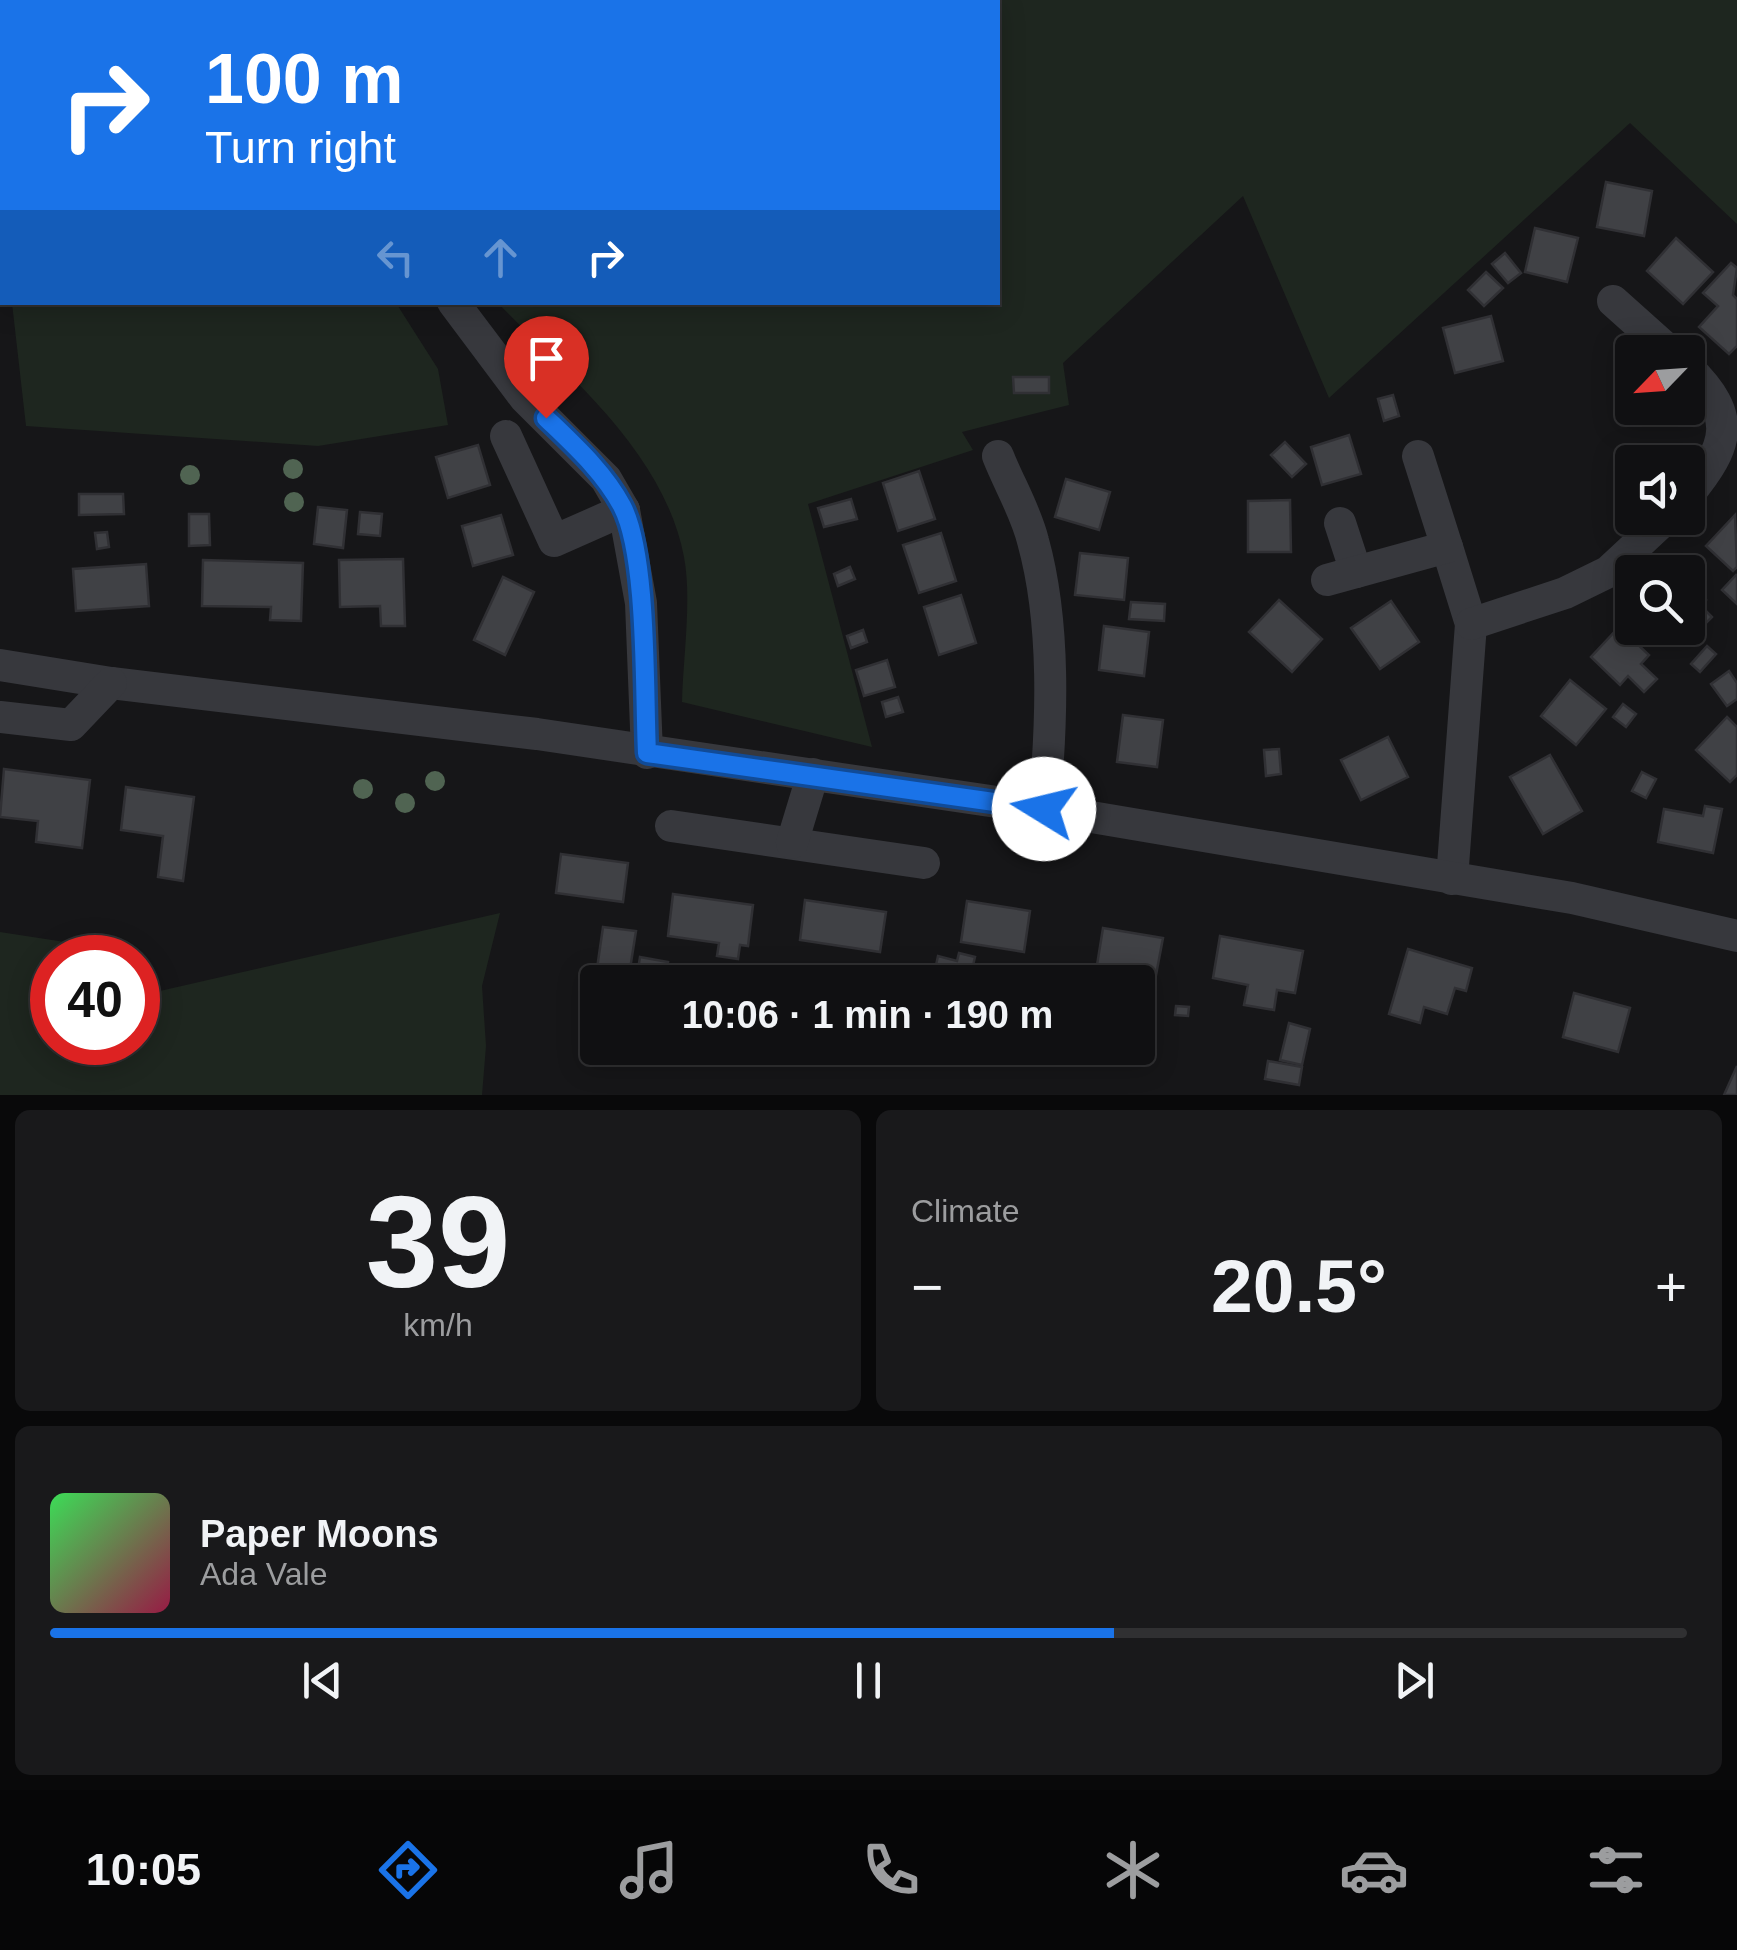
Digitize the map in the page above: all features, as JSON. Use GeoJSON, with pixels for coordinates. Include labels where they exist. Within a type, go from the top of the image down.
{"type":"FeatureCollection","features":[{"type":"Feature","properties":{"kind":"street"},"geometry":{"type":"LineString","coordinates":[[1613,301],[1647,335]]}},
{"type":"Feature","properties":{"kind":"street"},"geometry":{"type":"LineString","coordinates":[[455,305],[525,398],[606,479],[624,510],[641,604],[647,753]]}},
{"type":"Feature","properties":{"kind":"street"},"geometry":{"type":"LineString","coordinates":[[1705,386],[1719,401],[1725,421],[1722,442],[1705,474]]}},
{"type":"Feature","properties":{"kind":"street"},"geometry":{"type":"LineString","coordinates":[[506,436],[554,541],[624,510]]}},
{"type":"Feature","properties":{"kind":"street"},"geometry":{"type":"LineString","coordinates":[[998,456],[1033,540],[1043,598],[1048,732],[1044,809]]}},
{"type":"Feature","properties":{"kind":"street"},"geometry":{"type":"LineString","coordinates":[[1418,456],[1470,624],[1452,878]]}},
{"type":"Feature","properties":{"kind":"street"},"geometry":{"type":"LineString","coordinates":[[1340,523],[1341,576],[1446,548]]}},
{"type":"Feature","properties":{"kind":"street"},"geometry":{"type":"LineString","coordinates":[[1470,624],[1565,593],[1608,572],[1648,535]]}},
{"type":"Feature","properties":{"kind":"street"},"geometry":{"type":"LineString","coordinates":[[0,665],[111,683],[536,734],[1044,809],[1572,898],[1737,936]]}},
{"type":"Feature","properties":{"kind":"street"},"geometry":{"type":"LineString","coordinates":[[0,717],[71,725],[111,683]]}},
{"type":"Feature","properties":{"kind":"street"},"geometry":{"type":"LineString","coordinates":[[792,843],[813,774]]}},
{"type":"Feature","properties":{"kind":"street"},"geometry":{"type":"LineString","coordinates":[[671,826],[924,863]]}},
{"type":"Feature","properties":{"kind":"shaded area"},"geometry":{"type":"Polygon","coordinates":[[[1000,0],[1737,0],[1737,224],[1630,123],[1329,398],[1243,196],[1063,363],[1069,405],[962,432],[973,450],[808,504],[872,747],[682,702],[687,591],[684,557],[673,519],[635,450],[582,388],[500,305],[1000,305],[1000,0]]]}},
{"type":"Feature","properties":{"kind":"shaded area"},"geometry":{"type":"Polygon","coordinates":[[[12,305],[397,305],[438,369],[448,425],[318,446],[26,426],[12,305]]]}},
{"type":"Feature","properties":{"kind":"shaded area"},"geometry":{"type":"Polygon","coordinates":[[[500,913],[482,986],[486,1046],[482,1095],[0,1095],[0,932],[30,937],[30,1065],[160,1065],[160,991],[500,913]]]}},
{"type":"Feature","properties":{"kind":"building"},"geometry":{"type":"Polygon","coordinates":[[[1606,182],[1652,191],[1644,236],[1597,227],[1606,182]]]}},
{"type":"Feature","properties":{"kind":"building"},"geometry":{"type":"Polygon","coordinates":[[[1535,228],[1578,238],[1567,282],[1525,272],[1535,228]]]}},
{"type":"Feature","properties":{"kind":"building"},"geometry":{"type":"Polygon","coordinates":[[[1676,238],[1713,272],[1683,304],[1647,271],[1676,238]]]}},
{"type":"Feature","properties":{"kind":"building"},"geometry":{"type":"Polygon","coordinates":[[[1505,253],[1521,273],[1508,283],[1492,264],[1505,253]]]}},
{"type":"Feature","properties":{"kind":"building"},"geometry":{"type":"Polygon","coordinates":[[[1731,263],[1737,268],[1733,295],[1737,299],[1737,346],[1729,354],[1699,327],[1718,306],[1703,293],[1731,263]]]}},
{"type":"Feature","properties":{"kind":"building"},"geometry":{"type":"Polygon","coordinates":[[[1486,272],[1503,288],[1484,306],[1468,290],[1486,272]]]}},
{"type":"Feature","properties":{"kind":"building"},"geometry":{"type":"Polygon","coordinates":[[[1491,316],[1503,361],[1455,373],[1443,328],[1491,316]]]}},
{"type":"Feature","properties":{"kind":"building"},"geometry":{"type":"Polygon","coordinates":[[[1013,377],[1049,377],[1049,393],[1014,393],[1013,377]]]}},
{"type":"Feature","properties":{"kind":"building"},"geometry":{"type":"Polygon","coordinates":[[[1393,395],[1399,416],[1384,421],[1378,399],[1393,395]]]}},
{"type":"Feature","properties":{"kind":"building"},"geometry":{"type":"Polygon","coordinates":[[[1349,435],[1361,474],[1322,485],[1311,447],[1349,435]]]}},
{"type":"Feature","properties":{"kind":"building"},"geometry":{"type":"Polygon","coordinates":[[[1285,442],[1306,464],[1292,477],[1271,455],[1285,442]]]}},
{"type":"Feature","properties":{"kind":"building"},"geometry":{"type":"Polygon","coordinates":[[[478,445],[490,485],[448,498],[436,457],[478,445]]]}},
{"type":"Feature","properties":{"kind":"building"},"geometry":{"type":"Polygon","coordinates":[[[919,471],[935,519],[898,531],[883,483],[919,471]]]}},
{"type":"Feature","properties":{"kind":"building"},"geometry":{"type":"Polygon","coordinates":[[[1066,479],[1110,492],[1099,530],[1055,517],[1066,479]]]}},
{"type":"Feature","properties":{"kind":"building"},"geometry":{"type":"Polygon","coordinates":[[[79,494],[123,494],[124,514],[79,515],[79,494]]]}},
{"type":"Feature","properties":{"kind":"building"},"geometry":{"type":"Polygon","coordinates":[[[851,499],[857,519],[824,527],[818,508],[851,499]]]}},
{"type":"Feature","properties":{"kind":"building"},"geometry":{"type":"Polygon","coordinates":[[[1290,500],[1291,552],[1248,552],[1248,501],[1290,500]]]}},
{"type":"Feature","properties":{"kind":"building"},"geometry":{"type":"Polygon","coordinates":[[[318,507],[347,510],[343,548],[314,544],[318,507]]]}},
{"type":"Feature","properties":{"kind":"building"},"geometry":{"type":"Polygon","coordinates":[[[360,512],[382,514],[380,536],[358,534],[360,512]]]}},
{"type":"Feature","properties":{"kind":"building"},"geometry":{"type":"Polygon","coordinates":[[[189,514],[209,514],[210,545],[189,546],[189,514]]]}},
{"type":"Feature","properties":{"kind":"building"},"geometry":{"type":"Polygon","coordinates":[[[501,515],[513,555],[473,566],[462,526],[501,515]]]}},
{"type":"Feature","properties":{"kind":"building"},"geometry":{"type":"Polygon","coordinates":[[[1735,515],[1737,567],[1733,571],[1706,546],[1735,515]]]}},
{"type":"Feature","properties":{"kind":"building"},"geometry":{"type":"Polygon","coordinates":[[[107,532],[109,547],[97,549],[95,533],[107,532]]]}},
{"type":"Feature","properties":{"kind":"building"},"geometry":{"type":"Polygon","coordinates":[[[941,533],[956,581],[919,593],[903,545],[941,533]]]}},
{"type":"Feature","properties":{"kind":"building"},"geometry":{"type":"Polygon","coordinates":[[[1080,553],[1128,558],[1124,600],[1075,595],[1080,553]]]}},
{"type":"Feature","properties":{"kind":"building"},"geometry":{"type":"Polygon","coordinates":[[[403,559],[405,626],[381,626],[380,606],[340,607],[339,560],[403,559]]]}},
{"type":"Feature","properties":{"kind":"building"},"geometry":{"type":"Polygon","coordinates":[[[203,560],[303,563],[301,621],[270,620],[271,607],[202,606],[203,560]]]}},
{"type":"Feature","properties":{"kind":"building"},"geometry":{"type":"Polygon","coordinates":[[[146,564],[149,606],[76,611],[73,569],[146,564]]]}},
{"type":"Feature","properties":{"kind":"building"},"geometry":{"type":"Polygon","coordinates":[[[850,567],[855,579],[838,586],[834,574],[850,567]]]}},
{"type":"Feature","properties":{"kind":"building"},"geometry":{"type":"Polygon","coordinates":[[[1737,576],[1737,604],[1722,590],[1737,576]]]}},
{"type":"Feature","properties":{"kind":"building"},"geometry":{"type":"Polygon","coordinates":[[[503,577],[534,592],[505,655],[474,640],[503,577]]]}},
{"type":"Feature","properties":{"kind":"building"},"geometry":{"type":"Polygon","coordinates":[[[961,595],[976,643],[939,655],[924,607],[961,595]]]}},
{"type":"Feature","properties":{"kind":"building"},"geometry":{"type":"Polygon","coordinates":[[[1279,600],[1322,639],[1292,672],[1249,632],[1279,600]]]}},
{"type":"Feature","properties":{"kind":"building"},"geometry":{"type":"Polygon","coordinates":[[[1391,601],[1419,642],[1380,669],[1351,628],[1391,601]]]}},
{"type":"Feature","properties":{"kind":"building"},"geometry":{"type":"Polygon","coordinates":[[[1131,602],[1165,604],[1164,621],[1129,619],[1131,602]]]}},
{"type":"Feature","properties":{"kind":"building"},"geometry":{"type":"Polygon","coordinates":[[[1104,626],[1149,632],[1144,676],[1099,670],[1104,626]]]}},
{"type":"Feature","properties":{"kind":"building"},"geometry":{"type":"Polygon","coordinates":[[[863,630],[867,642],[851,648],[847,636],[863,630]]]}},
{"type":"Feature","properties":{"kind":"building"},"geometry":{"type":"Polygon","coordinates":[[[1615,631],[1615,645],[1638,645],[1649,655],[1641,664],[1657,679],[1644,692],[1628,676],[1620,685],[1591,657],[1615,631]]]}},
{"type":"Feature","properties":{"kind":"building"},"geometry":{"type":"Polygon","coordinates":[[[1707,646],[1716,654],[1700,672],[1691,664],[1707,646]]]}},
{"type":"Feature","properties":{"kind":"building"},"geometry":{"type":"Polygon","coordinates":[[[887,660],[895,687],[864,696],[856,670],[887,660]]]}},
{"type":"Feature","properties":{"kind":"building"},"geometry":{"type":"Polygon","coordinates":[[[1729,671],[1737,683],[1737,699],[1727,706],[1711,684],[1729,671]]]}},
{"type":"Feature","properties":{"kind":"building"},"geometry":{"type":"Polygon","coordinates":[[[1570,680],[1606,709],[1576,745],[1541,716],[1570,680]]]}},
{"type":"Feature","properties":{"kind":"building"},"geometry":{"type":"Polygon","coordinates":[[[898,697],[903,712],[886,717],[882,702],[898,697]]]}},
{"type":"Feature","properties":{"kind":"building"},"geometry":{"type":"Polygon","coordinates":[[[1623,704],[1636,714],[1626,727],[1613,717],[1623,704]]]}},
{"type":"Feature","properties":{"kind":"building"},"geometry":{"type":"Polygon","coordinates":[[[1123,715],[1163,720],[1157,767],[1117,762],[1123,715]]]}},
{"type":"Feature","properties":{"kind":"building"},"geometry":{"type":"Polygon","coordinates":[[[1727,717],[1737,727],[1737,775],[1730,782],[1696,750],[1727,717]]]}},
{"type":"Feature","properties":{"kind":"building"},"geometry":{"type":"Polygon","coordinates":[[[1388,737],[1408,777],[1361,800],[1341,760],[1388,737]]]}},
{"type":"Feature","properties":{"kind":"building"},"geometry":{"type":"Polygon","coordinates":[[[1279,749],[1281,774],[1266,776],[1264,750],[1279,749]]]}},
{"type":"Feature","properties":{"kind":"building"},"geometry":{"type":"Polygon","coordinates":[[[1550,755],[1582,811],[1543,834],[1510,777],[1550,755]]]}},
{"type":"Feature","properties":{"kind":"building"},"geometry":{"type":"Polygon","coordinates":[[[4,769],[90,780],[82,848],[36,842],[38,821],[0,817],[4,769]]]}},
{"type":"Feature","properties":{"kind":"building"},"geometry":{"type":"Polygon","coordinates":[[[1642,772],[1656,779],[1646,798],[1632,791],[1642,772]]]}},
{"type":"Feature","properties":{"kind":"building"},"geometry":{"type":"Polygon","coordinates":[[[126,787],[194,797],[183,881],[158,877],[163,836],[121,830],[126,787]]]}},
{"type":"Feature","properties":{"kind":"building"},"geometry":{"type":"Polygon","coordinates":[[[1705,806],[1722,809],[1713,853],[1658,842],[1664,809],[1703,816],[1705,806]]]}},
{"type":"Feature","properties":{"kind":"building"},"geometry":{"type":"Polygon","coordinates":[[[561,854],[628,863],[623,902],[556,893],[561,854]]]}},
{"type":"Feature","properties":{"kind":"building"},"geometry":{"type":"Polygon","coordinates":[[[673,894],[753,905],[748,946],[740,945],[738,959],[717,956],[719,943],[668,936],[673,894]]]}},
{"type":"Feature","properties":{"kind":"building"},"geometry":{"type":"Polygon","coordinates":[[[805,900],[886,912],[880,952],[800,940],[805,900]]]}},
{"type":"Feature","properties":{"kind":"building"},"geometry":{"type":"Polygon","coordinates":[[[967,901],[1030,911],[1024,952],[961,942],[967,901]]]}},
{"type":"Feature","properties":{"kind":"building"},"geometry":{"type":"Polygon","coordinates":[[[603,927],[636,931],[631,965],[597,965],[603,927]]]}},
{"type":"Feature","properties":{"kind":"building"},"geometry":{"type":"Polygon","coordinates":[[[1103,928],[1163,938],[1155,980],[1155,965],[1097,965],[1103,928]]]}},
{"type":"Feature","properties":{"kind":"building"},"geometry":{"type":"Polygon","coordinates":[[[1220,936],[1303,951],[1295,993],[1277,990],[1274,1010],[1244,1005],[1248,985],[1213,978],[1220,936]]]}},
{"type":"Feature","properties":{"kind":"building"},"geometry":{"type":"Polygon","coordinates":[[[1408,949],[1472,968],[1466,991],[1455,988],[1447,1014],[1424,1007],[1420,1023],[1389,1014],[1408,949]]]}},
{"type":"Feature","properties":{"kind":"building"},"geometry":{"type":"Polygon","coordinates":[[[959,953],[975,957],[973,965],[936,965],[938,956],[957,961],[959,953]]]}},
{"type":"Feature","properties":{"kind":"building"},"geometry":{"type":"Polygon","coordinates":[[[640,957],[668,962],[667,965],[639,965],[640,957]]]}},
{"type":"Feature","properties":{"kind":"building"},"geometry":{"type":"Polygon","coordinates":[[[1574,993],[1630,1008],[1618,1052],[1563,1037],[1574,993]]]}},
{"type":"Feature","properties":{"kind":"building"},"geometry":{"type":"Polygon","coordinates":[[[1176,1006],[1189,1007],[1188,1016],[1175,1015],[1176,1006]]]}},
{"type":"Feature","properties":{"kind":"building"},"geometry":{"type":"Polygon","coordinates":[[[1289,1023],[1310,1029],[1302,1065],[1280,1060],[1289,1023]]]}},
{"type":"Feature","properties":{"kind":"building"},"geometry":{"type":"Polygon","coordinates":[[[1268,1061],[1302,1067],[1299,1085],[1265,1079],[1268,1061]]]}},
{"type":"Feature","properties":{"kind":"building"},"geometry":{"type":"Polygon","coordinates":[[[1737,1066],[1737,1095],[1724,1095],[1737,1066]]]}},
{"type":"Feature","properties":{"kind":"route"},"geometry":{"type":"LineString","coordinates":[[546,418],[606,479],[630,529],[641,604],[647,753],[1044,809]]}}]}
